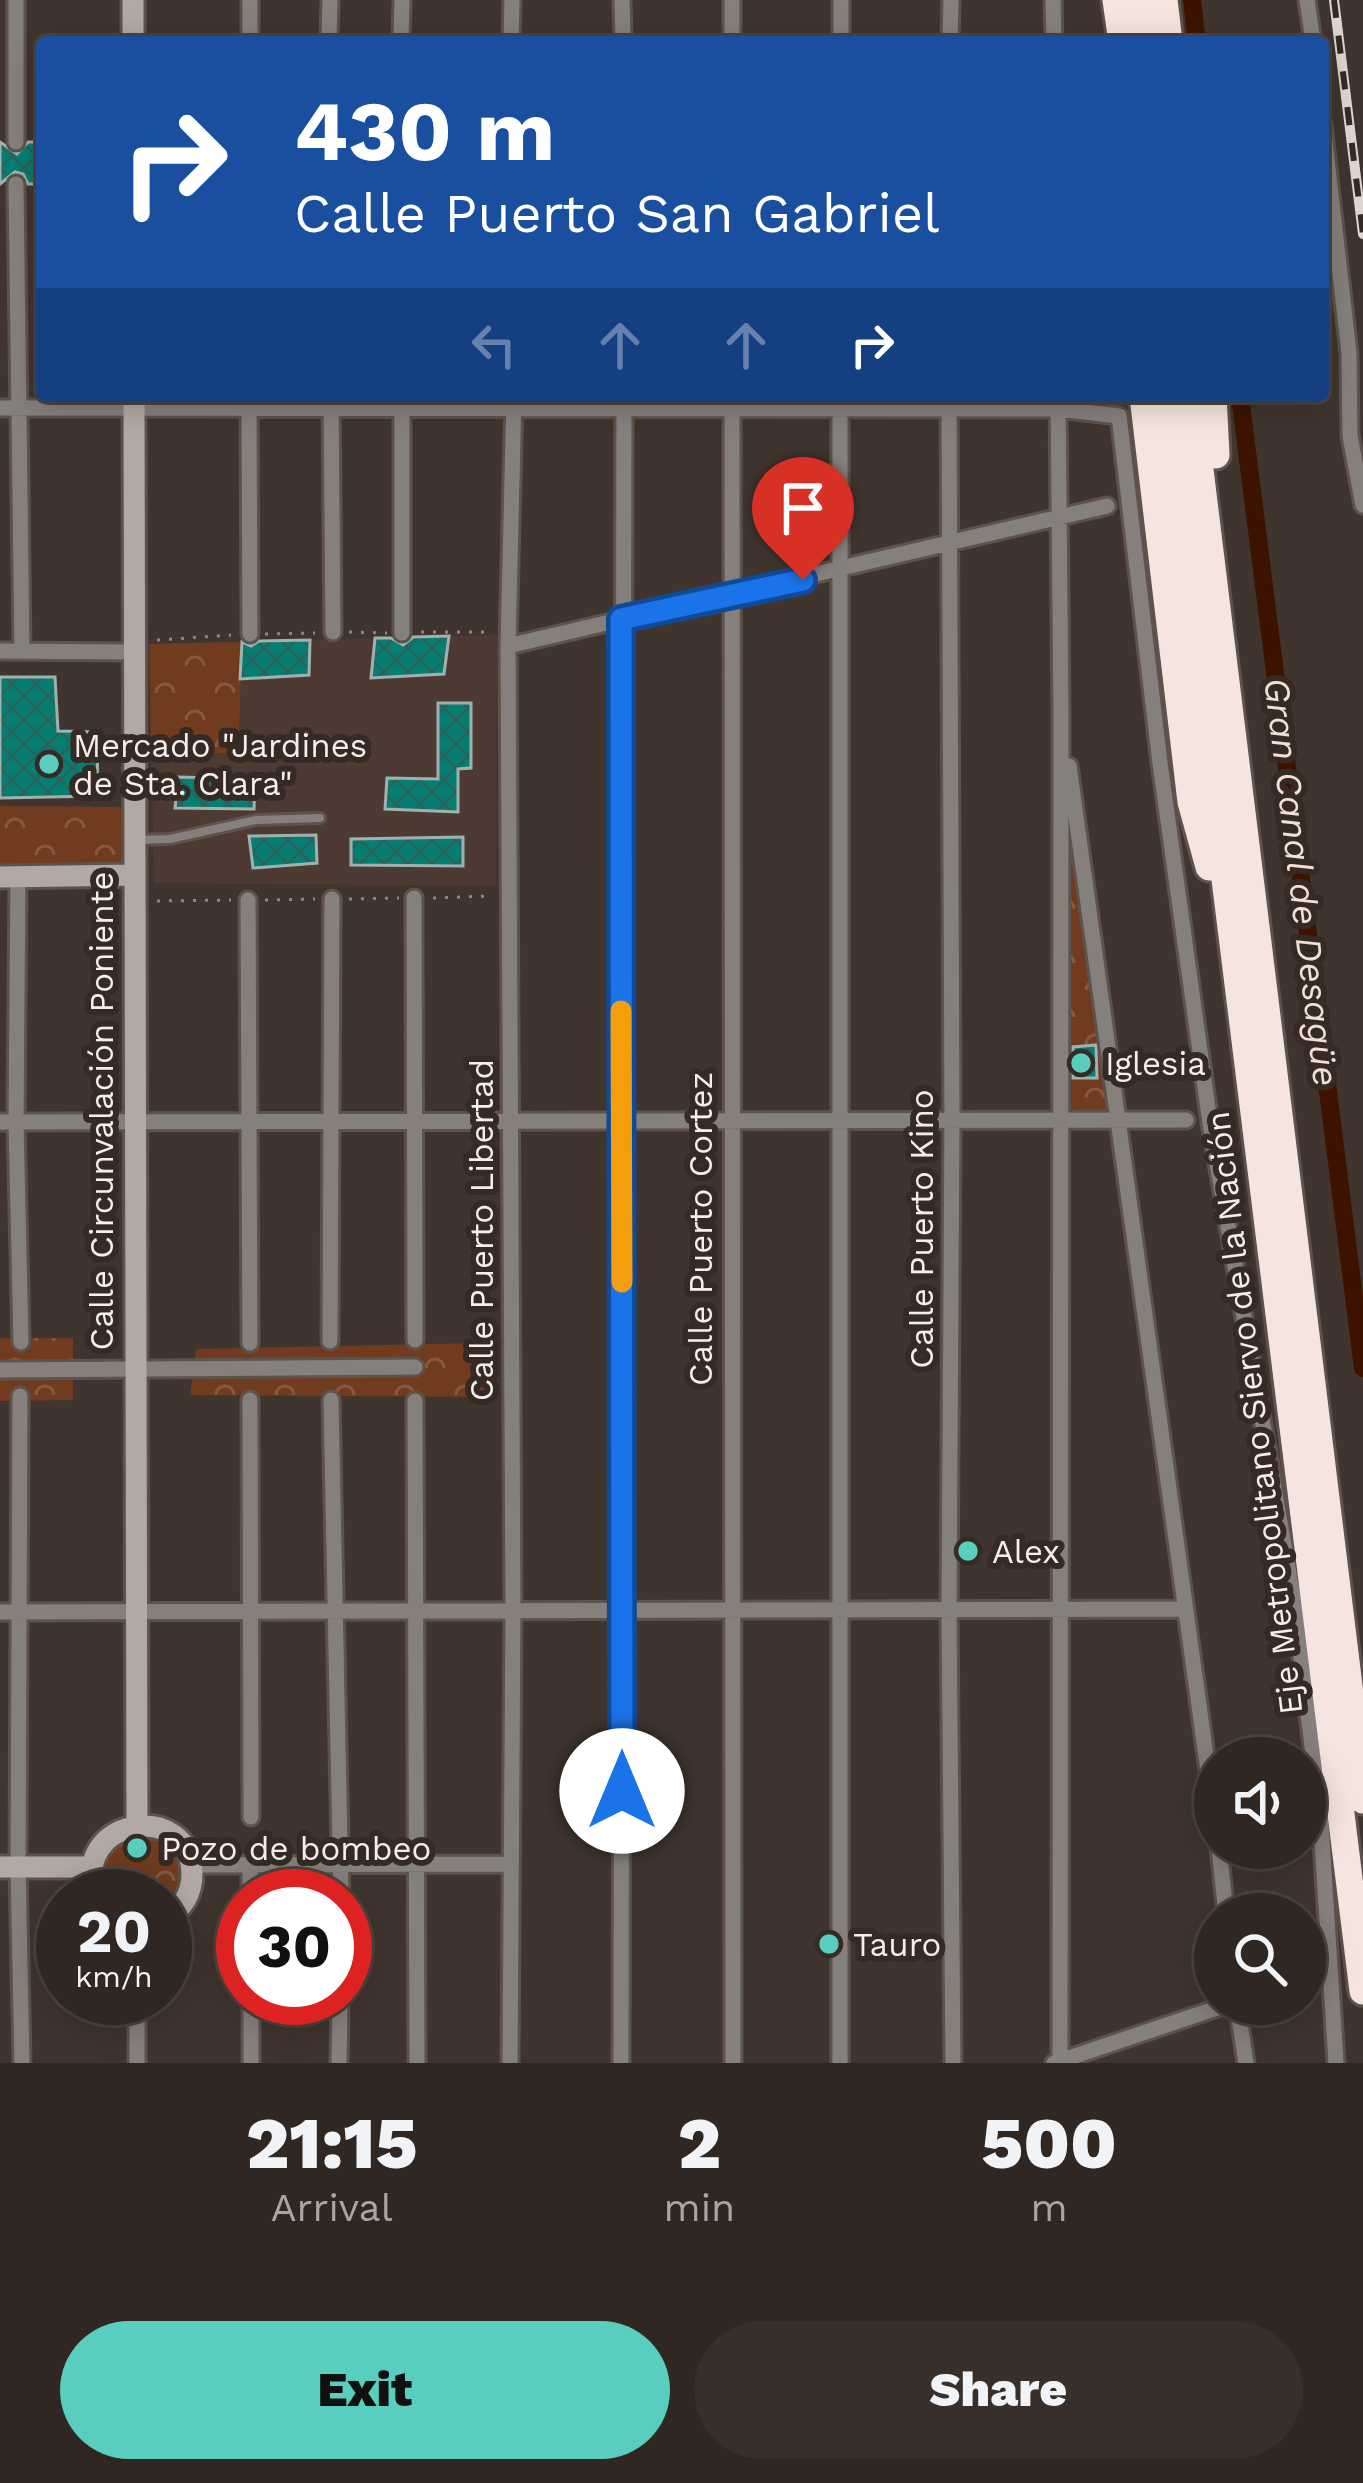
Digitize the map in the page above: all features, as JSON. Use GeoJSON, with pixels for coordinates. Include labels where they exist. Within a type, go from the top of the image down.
{"type":"FeatureCollection","features":[{"type":"Feature","properties":{"kind":"highway"},"geometry":{"type":"LineString","coordinates":[[1112,36],[1113,0]]}},
{"type":"Feature","properties":{"kind":"highway"},"geometry":{"type":"LineString","coordinates":[[1113,0],[1121,36]]}},
{"type":"Feature","properties":{"kind":"highway"},"geometry":{"type":"LineString","coordinates":[[1139,0],[1143,36]]}},
{"type":"Feature","properties":{"kind":"highway"},"geometry":{"type":"LineString","coordinates":[[1164,0],[1168,36]]}},
{"type":"Feature","properties":{"kind":"highway"},"geometry":{"type":"LineString","coordinates":[[1144,402],[1191,802],[1219,908],[1233,942]]}},
{"type":"Feature","properties":{"kind":"highway","name":"Eje Metropolitano Siervo de la Nación"},"geometry":{"type":"LineString","coordinates":[[1166,402],[1363,1991]]}},
{"type":"Feature","properties":{"kind":"highway","name":"Eje Metropolitano Siervo de la Nación"},"geometry":{"type":"LineString","coordinates":[[1192,402],[1363,1800]]}},
{"type":"Feature","properties":{"kind":"highway"},"geometry":{"type":"LineString","coordinates":[[1213,402],[1225,552],[1220,608]]}},
{"type":"Feature","properties":{"kind":"street"},"geometry":{"type":"LineString","coordinates":[[16,0],[16,142]]}},
{"type":"Feature","properties":{"kind":"street"},"geometry":{"type":"LineString","coordinates":[[133,0],[133,36]]}},
{"type":"Feature","properties":{"kind":"street"},"geometry":{"type":"LineString","coordinates":[[250,0],[250,36]]}},
{"type":"Feature","properties":{"kind":"street"},"geometry":{"type":"LineString","coordinates":[[329,36],[330,0]]}},
{"type":"Feature","properties":{"kind":"street"},"geometry":{"type":"LineString","coordinates":[[401,36],[402,0]]}},
{"type":"Feature","properties":{"kind":"street"},"geometry":{"type":"LineString","coordinates":[[511,36],[512,0]]}},
{"type":"Feature","properties":{"kind":"street"},"geometry":{"type":"LineString","coordinates":[[622,0],[623,36]]}},
{"type":"Feature","properties":{"kind":"street"},"geometry":{"type":"LineString","coordinates":[[732,0],[732,36]]}},
{"type":"Feature","properties":{"kind":"street"},"geometry":{"type":"LineString","coordinates":[[842,0],[842,36]]}},
{"type":"Feature","properties":{"kind":"street"},"geometry":{"type":"LineString","coordinates":[[950,36],[951,0]]}},
{"type":"Feature","properties":{"kind":"street"},"geometry":{"type":"LineString","coordinates":[[1053,0],[1054,36]]}},
{"type":"Feature","properties":{"kind":"street"},"geometry":{"type":"LineString","coordinates":[[1307,0],[1311,36]]}},
{"type":"Feature","properties":{"kind":"street"},"geometry":{"type":"LineString","coordinates":[[1329,177],[1349,353],[1350,436],[1363,506]]}},
{"type":"Feature","properties":{"kind":"street"},"geometry":{"type":"LineString","coordinates":[[16,184],[8,408],[22,650]]}},
{"type":"Feature","properties":{"kind":"street"},"geometry":{"type":"LineString","coordinates":[[8,408],[134,402],[402,402],[402,633]]}},
{"type":"Feature","properties":{"kind":"street","name":"Calle Circunvalación Poniente"},"geometry":{"type":"LineString","coordinates":[[134,402],[137,1825]]}},
{"type":"Feature","properties":{"kind":"street"},"geometry":{"type":"LineString","coordinates":[[332,402],[333,632]]}},
{"type":"Feature","properties":{"kind":"street","name":"Calle Puerto Libertad"},"geometry":{"type":"LineString","coordinates":[[510,2063],[513,1609],[508,646],[514,402]]}},
{"type":"Feature","properties":{"kind":"street"},"geometry":{"type":"LineString","coordinates":[[621,2063],[624,402]]}},
{"type":"Feature","properties":{"kind":"street"},"geometry":{"type":"LineString","coordinates":[[732,402],[1058,402],[1119,416],[1160,763],[1210,1123],[1294,1602],[1320,1809],[1336,2063]]}},
{"type":"Feature","properties":{"kind":"street","name":"Calle Puerto Cortez"},"geometry":{"type":"LineString","coordinates":[[732,402],[733,2063]]}},
{"type":"Feature","properties":{"kind":"street"},"geometry":{"type":"LineString","coordinates":[[840,402],[841,2063]]}},
{"type":"Feature","properties":{"kind":"street","name":"Calle Puerto Kino"},"geometry":{"type":"LineString","coordinates":[[949,402],[952,2063]]}},
{"type":"Feature","properties":{"kind":"street"},"geometry":{"type":"LineString","coordinates":[[1058,402],[1057,2062],[1194,2017]]}},
{"type":"Feature","properties":{"kind":"street"},"geometry":{"type":"LineString","coordinates":[[249,403],[250,634]]}},
{"type":"Feature","properties":{"kind":"street"},"geometry":{"type":"LineString","coordinates":[[508,646],[1107,506]]}},
{"type":"Feature","properties":{"kind":"street"},"geometry":{"type":"LineString","coordinates":[[0,651],[134,652]]}},
{"type":"Feature","properties":{"kind":"street"},"geometry":{"type":"LineString","coordinates":[[1061,715],[1203,1737]]}},
{"type":"Feature","properties":{"kind":"street"},"geometry":{"type":"LineString","coordinates":[[21,1342],[8,1122],[9,877],[134,875]]}},
{"type":"Feature","properties":{"kind":"street"},"geometry":{"type":"LineString","coordinates":[[414,898],[415,1340]]}},
{"type":"Feature","properties":{"kind":"street"},"geometry":{"type":"LineString","coordinates":[[330,1341],[332,899]]}},
{"type":"Feature","properties":{"kind":"street"},"geometry":{"type":"LineString","coordinates":[[248,900],[250,1343]]}},
{"type":"Feature","properties":{"kind":"street"},"geometry":{"type":"LineString","coordinates":[[8,1122],[1186,1120]]}},
{"type":"Feature","properties":{"kind":"street"},"geometry":{"type":"LineString","coordinates":[[0,1370],[415,1367]]}},
{"type":"Feature","properties":{"kind":"street"},"geometry":{"type":"LineString","coordinates":[[20,1396],[20,1612],[9,1867],[22,2063]]}},
{"type":"Feature","properties":{"kind":"street"},"geometry":{"type":"LineString","coordinates":[[250,1400],[251,1816]]}},
{"type":"Feature","properties":{"kind":"street"},"geometry":{"type":"LineString","coordinates":[[331,1400],[342,1869]]}},
{"type":"Feature","properties":{"kind":"street"},"geometry":{"type":"LineString","coordinates":[[416,1401],[418,2063]]}},
{"type":"Feature","properties":{"kind":"street"},"geometry":{"type":"LineString","coordinates":[[0,1612],[1184,1609]]}},
{"type":"Feature","properties":{"kind":"street"},"geometry":{"type":"LineString","coordinates":[[9,1867],[92,1867],[106,1840],[137,1825],[172,1835],[185,1848],[192,1869]]}},
{"type":"Feature","properties":{"kind":"street"},"geometry":{"type":"LineString","coordinates":[[192,1865],[509,1864]]}},
{"type":"Feature","properties":{"kind":"street"},"geometry":{"type":"LineString","coordinates":[[137,2025],[137,2063]]}},
{"type":"Feature","properties":{"kind":"street"},"geometry":{"type":"LineString","coordinates":[[251,2025],[251,2063]]}},
{"type":"Feature","properties":{"kind":"street"},"geometry":{"type":"LineString","coordinates":[[339,2063],[340,2025]]}},
{"type":"Feature","properties":{"kind":"street"},"geometry":{"type":"LineString","coordinates":[[1238,2025],[1246,2063]]}},
{"type":"Feature","properties":{"kind":"lane"},"geometry":{"type":"LineString","coordinates":[[134,840],[170,839],[256,820],[320,818]]}},
{"type":"Feature","properties":{"kind":"shaded area"},"geometry":{"type":"Polygon","coordinates":[[[497,635],[496,886],[154,883],[149,644],[497,635]]]}},
{"type":"Feature","properties":{"kind":"green space"},"geometry":{"type":"Polygon","coordinates":[[[242,642],[238,753],[151,753],[149,644],[242,642]]]}},
{"type":"Feature","properties":{"kind":"green space"},"geometry":{"type":"Polygon","coordinates":[[[0,806],[126,807],[127,880],[0,880],[0,806]]]}},
{"type":"Feature","properties":{"kind":"green space"},"geometry":{"type":"Polygon","coordinates":[[[1075,847],[1115,1119],[1065,1117],[1064,848],[1075,847]]]}},
{"type":"Feature","properties":{"kind":"green space"},"geometry":{"type":"Polygon","coordinates":[[[0,1338],[73,1338],[73,1400],[0,1401],[0,1338]]]}},
{"type":"Feature","properties":{"kind":"green space"},"geometry":{"type":"Polygon","coordinates":[[[494,1346],[497,1397],[190,1395],[196,1349],[494,1346]]]}},
{"type":"Feature","properties":{"kind":"green space"},"geometry":{"type":"Polygon","coordinates":[[[156,1827],[192,1865],[190,1869],[101,1869],[106,1840],[156,1827]]]}},
{"type":"Feature","properties":{"kind":"building"},"geometry":{"type":"Polygon","coordinates":[[[0,142],[17,154],[28,142],[36,142],[36,184],[28,184],[23,174],[15,172],[0,184],[0,142]]]}},
{"type":"Feature","properties":{"kind":"building"},"geometry":{"type":"Polygon","coordinates":[[[449,636],[444,674],[371,678],[375,638],[391,638],[403,645],[413,637],[449,636]]]}},
{"type":"Feature","properties":{"kind":"building"},"geometry":{"type":"Polygon","coordinates":[[[310,640],[309,675],[240,679],[242,642],[251,646],[259,641],[310,640]]]}},
{"type":"Feature","properties":{"kind":"building","name":"Mercado \"Jardines de Sta. Clara\""},"geometry":{"type":"Polygon","coordinates":[[[0,677],[55,677],[58,731],[98,732],[97,796],[0,798],[0,677]]]}},
{"type":"Feature","properties":{"kind":"building"},"geometry":{"type":"Polygon","coordinates":[[[438,703],[471,703],[471,768],[458,769],[458,812],[385,809],[387,778],[438,779],[438,703]]]}},
{"type":"Feature","properties":{"kind":"building"},"geometry":{"type":"Polygon","coordinates":[[[178,777],[255,779],[254,809],[175,808],[178,777]]]}},
{"type":"Feature","properties":{"kind":"building"},"geometry":{"type":"Polygon","coordinates":[[[316,835],[317,863],[253,868],[249,836],[316,835]]]}},
{"type":"Feature","properties":{"kind":"building"},"geometry":{"type":"Polygon","coordinates":[[[463,837],[463,866],[351,865],[351,839],[463,837]]]}},
{"type":"Feature","properties":{"kind":"building","name":"Iglesia"},"geometry":{"type":"Polygon","coordinates":[[[1096,1045],[1097,1078],[1073,1078],[1073,1047],[1096,1045]]]}},
{"type":"Feature","properties":{"kind":"waterway","name":"Gran Canal de Desagüe"},"geometry":{"type":"LineString","coordinates":[[1192,0],[1196,36]]}},
{"type":"Feature","properties":{"kind":"waterway","name":"Gran Canal de Desagüe"},"geometry":{"type":"LineString","coordinates":[[1241,402],[1363,1368]]}},
{"type":"Feature","properties":{"kind":"railway"},"geometry":{"type":"LineString","coordinates":[[1334,0],[1363,234]]}},
{"type":"Feature","properties":{"kind":"slow traffic"},"geometry":{"type":"LineString","coordinates":[[621,1011],[622,1282]]}},
{"type":"Feature","properties":{"kind":"place","name":"Mercado \"Jardines de Sta. Clara\""},"geometry":{"type":"Point","coordinates":[49,764]}},
{"type":"Feature","properties":{"kind":"place","name":"Iglesia"},"geometry":{"type":"Point","coordinates":[1081,1063]}},
{"type":"Feature","properties":{"kind":"place","name":"Alex"},"geometry":{"type":"Point","coordinates":[968,1551]}},
{"type":"Feature","properties":{"kind":"place","name":"Pozo de bombeo"},"geometry":{"type":"Point","coordinates":[137,1848]}},
{"type":"Feature","properties":{"kind":"place","name":"Tauro"},"geometry":{"type":"Point","coordinates":[829,1944]}},
{"type":"Feature","properties":{"kind":"route"},"geometry":{"type":"LineString","coordinates":[[622,1791],[621,619],[803,580]]}}]}
